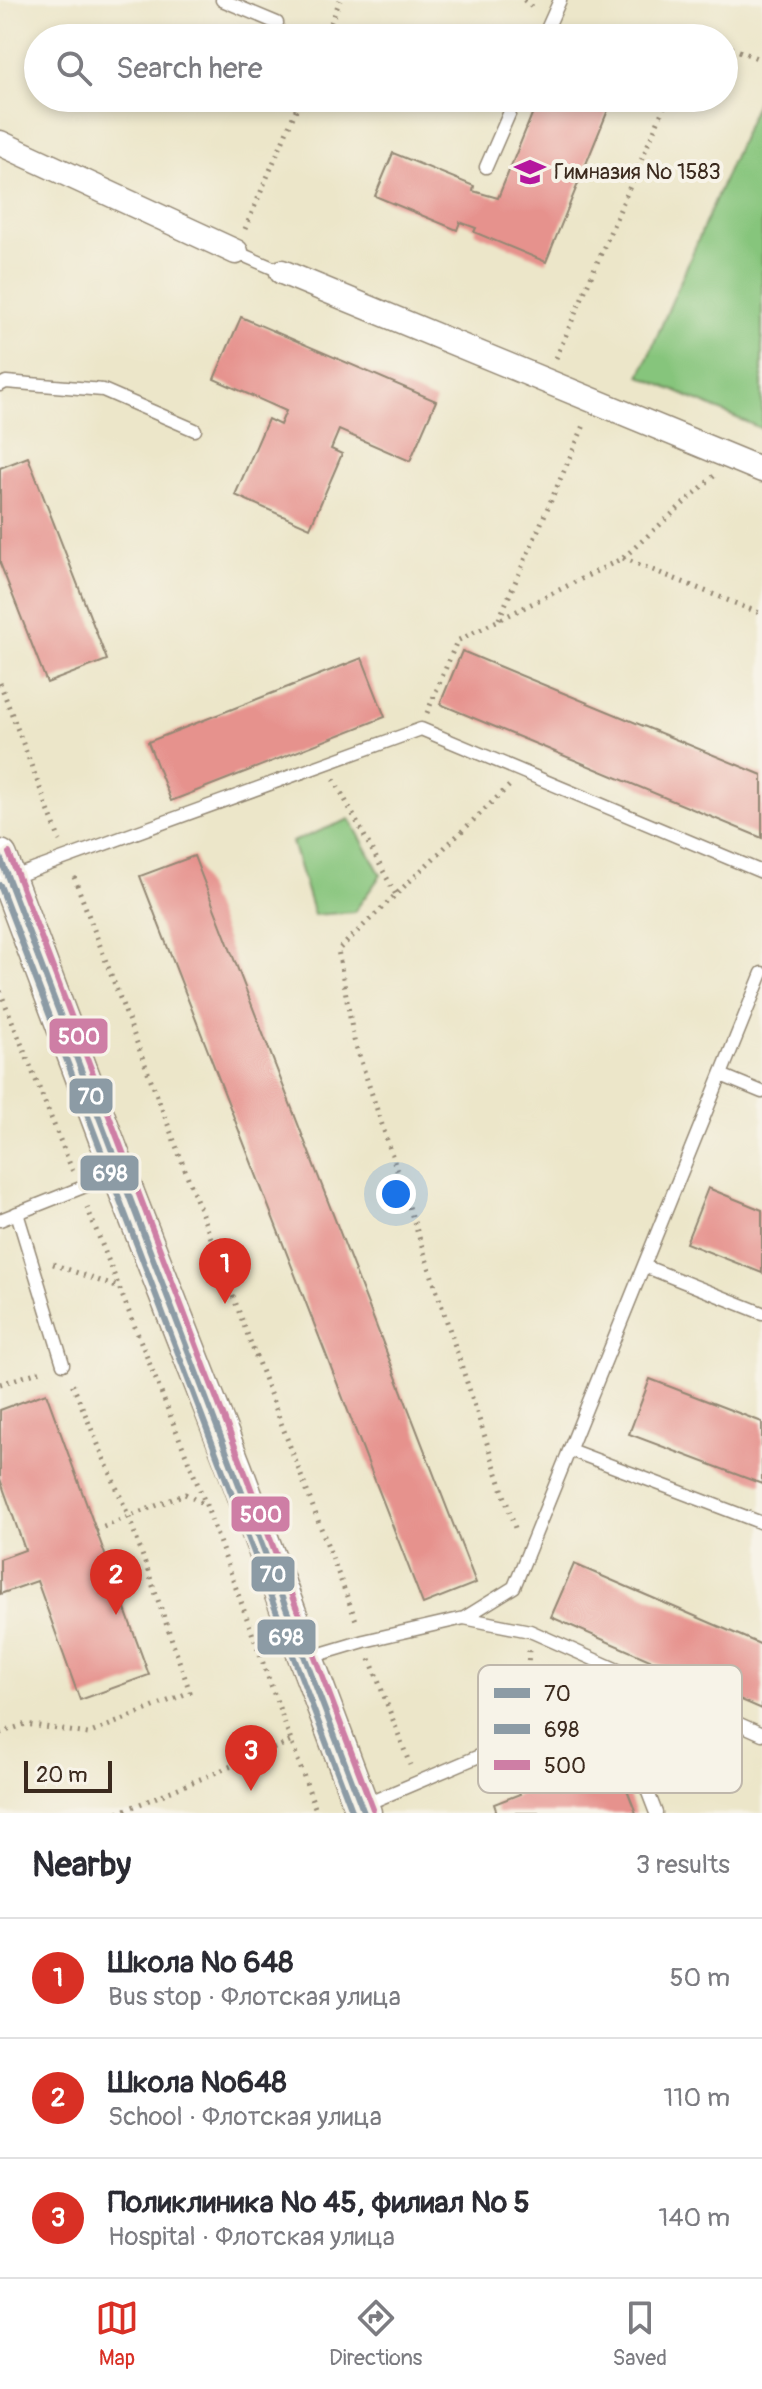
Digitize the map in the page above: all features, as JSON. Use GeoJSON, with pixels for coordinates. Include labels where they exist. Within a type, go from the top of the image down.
{"type":"FeatureCollection","features":[{"type":"Feature","properties":{"kind":"main road"},"geometry":{"type":"LineString","coordinates":[[4,868],[363,1809]]}},
{"type":"Feature","properties":{"kind":"street"},"geometry":{"type":"LineString","coordinates":[[0,143],[236,252]]}},
{"type":"Feature","properties":{"kind":"street"},"geometry":{"type":"LineString","coordinates":[[282,272],[762,470]]}},
{"type":"Feature","properties":{"kind":"lane"},"geometry":{"type":"LineString","coordinates":[[222,0],[277,23]]}},
{"type":"Feature","properties":{"kind":"lane"},"geometry":{"type":"LineString","coordinates":[[549,24],[560,0]]}},
{"type":"Feature","properties":{"kind":"lane"},"geometry":{"type":"LineString","coordinates":[[486,167],[510,112]]}},
{"type":"Feature","properties":{"kind":"lane"},"geometry":{"type":"LineString","coordinates":[[236,252],[282,272]]}},
{"type":"Feature","properties":{"kind":"lane"},"geometry":{"type":"LineString","coordinates":[[0,385],[6,382],[103,390],[195,430]]}},
{"type":"Feature","properties":{"kind":"lane"},"geometry":{"type":"LineString","coordinates":[[4,868],[66,857],[421,729],[762,872]]}},
{"type":"Feature","properties":{"kind":"lane"},"geometry":{"type":"LineString","coordinates":[[307,1658],[364,1641],[464,1618],[514,1587],[762,973]]}},
{"type":"Feature","properties":{"kind":"lane"},"geometry":{"type":"LineString","coordinates":[[721,1075],[762,1092]]}},
{"type":"Feature","properties":{"kind":"lane"},"geometry":{"type":"LineString","coordinates":[[0,1220],[119,1173]]}},
{"type":"Feature","properties":{"kind":"lane"},"geometry":{"type":"LineString","coordinates":[[17,1213],[63,1364]]}},
{"type":"Feature","properties":{"kind":"lane"},"geometry":{"type":"LineString","coordinates":[[644,1266],[762,1313]]}},
{"type":"Feature","properties":{"kind":"lane"},"geometry":{"type":"LineString","coordinates":[[570,1450],[762,1523]]}},
{"type":"Feature","properties":{"kind":"lane"},"geometry":{"type":"LineString","coordinates":[[464,1618],[530,1631],[607,1665]]}},
{"type":"Feature","properties":{"kind":"lane"},"geometry":{"type":"LineString","coordinates":[[742,1725],[762,1734]]}},
{"type":"Feature","properties":{"kind":"lane"},"geometry":{"type":"LineString","coordinates":[[363,1809],[411,1784],[478,1756]]}},
{"type":"Feature","properties":{"kind":"lane"},"geometry":{"type":"LineString","coordinates":[[648,1793],[656,1813]]}},
{"type":"Feature","properties":{"kind":"path"},"geometry":{"type":"LineString","coordinates":[[331,24],[340,0]]}},
{"type":"Feature","properties":{"kind":"path"},"geometry":{"type":"LineString","coordinates":[[738,51],[762,60]]}},
{"type":"Feature","properties":{"kind":"path"},"geometry":{"type":"LineString","coordinates":[[236,252],[295,112]]}},
{"type":"Feature","properties":{"kind":"path"},"geometry":{"type":"LineString","coordinates":[[547,381],[662,112]]}},
{"type":"Feature","properties":{"kind":"path"},"geometry":{"type":"LineString","coordinates":[[499,620],[594,401]]}},
{"type":"Feature","properties":{"kind":"path"},"geometry":{"type":"LineString","coordinates":[[421,729],[457,641],[623,558],[735,458]]}},
{"type":"Feature","properties":{"kind":"path"},"geometry":{"type":"LineString","coordinates":[[623,558],[762,614]]}},
{"type":"Feature","properties":{"kind":"path"},"geometry":{"type":"LineString","coordinates":[[0,683],[364,1641],[411,1767],[411,1784]]}},
{"type":"Feature","properties":{"kind":"path"},"geometry":{"type":"LineString","coordinates":[[325,763],[396,895]]}},
{"type":"Feature","properties":{"kind":"path"},"geometry":{"type":"LineString","coordinates":[[524,772],[338,950],[354,1040],[525,1559]]}},
{"type":"Feature","properties":{"kind":"path"},"geometry":{"type":"LineString","coordinates":[[0,991],[206,1505],[317,1813]]}},
{"type":"Feature","properties":{"kind":"path"},"geometry":{"type":"LineString","coordinates":[[29,1255],[120,1288]]}},
{"type":"Feature","properties":{"kind":"path"},"geometry":{"type":"LineString","coordinates":[[0,1384],[63,1364],[129,1517],[190,1692],[88,1734],[26,1724],[0,1733]]}},
{"type":"Feature","properties":{"kind":"path"},"geometry":{"type":"LineString","coordinates":[[96,1530],[185,1494],[206,1505]]}},
{"type":"Feature","properties":{"kind":"path"},"geometry":{"type":"LineString","coordinates":[[528,1665],[530,1631]]}},
{"type":"Feature","properties":{"kind":"path"},"geometry":{"type":"LineString","coordinates":[[118,1813],[292,1741]]}},
{"type":"Feature","properties":{"kind":"green space"},"geometry":{"type":"Polygon","coordinates":[[[762,90],[762,429],[640,376],[762,90]]]}},
{"type":"Feature","properties":{"kind":"green space"},"geometry":{"type":"Polygon","coordinates":[[[350,819],[381,875],[354,912],[314,915],[292,842],[350,819]]]}},
{"type":"Feature","properties":{"kind":"building"},"geometry":{"type":"Polygon","coordinates":[[[533,112],[607,112],[546,262],[474,232],[476,228],[460,222],[457,230],[375,196],[393,153],[474,186],[473,191],[498,198],[533,112]]]}},
{"type":"Feature","properties":{"kind":"building"},"geometry":{"type":"Polygon","coordinates":[[[241,317],[436,401],[410,461],[339,430],[331,449],[342,454],[310,528],[235,495],[268,419],[280,425],[286,411],[214,379],[241,317]]]}},
{"type":"Feature","properties":{"kind":"building"},"geometry":{"type":"Polygon","coordinates":[[[28,457],[107,660],[47,683],[0,563],[0,468],[28,457]]]}},
{"type":"Feature","properties":{"kind":"building"},"geometry":{"type":"Polygon","coordinates":[[[462,651],[762,775],[762,838],[440,704],[462,651]]]}},
{"type":"Feature","properties":{"kind":"building"},"geometry":{"type":"Polygon","coordinates":[[[362,658],[385,717],[171,801],[148,742],[362,658]]]}},
{"type":"Feature","properties":{"kind":"building"},"geometry":{"type":"Polygon","coordinates":[[[194,856],[476,1583],[423,1604],[140,876],[194,856]]]}},
{"type":"Feature","properties":{"kind":"building"},"geometry":{"type":"Polygon","coordinates":[[[708,1188],[762,1210],[762,1273],[686,1243],[708,1188]]]}},
{"type":"Feature","properties":{"kind":"building"},"geometry":{"type":"Polygon","coordinates":[[[650,1379],[762,1422],[762,1484],[629,1434],[650,1379]]]}},
{"type":"Feature","properties":{"kind":"building"},"geometry":{"type":"Polygon","coordinates":[[[46,1393],[149,1675],[80,1700],[37,1581],[0,1594],[0,1559],[25,1550],[0,1479],[0,1410],[46,1393]]]}},
{"type":"Feature","properties":{"kind":"building"},"geometry":{"type":"Polygon","coordinates":[[[574,1564],[762,1645],[762,1709],[742,1700],[742,1665],[661,1665],[551,1617],[574,1564]]]}},
{"type":"Feature","properties":{"kind":"building"},"geometry":{"type":"Polygon","coordinates":[[[628,1793],[636,1813],[497,1813],[494,1804],[520,1794],[628,1793]]]}},
{"type":"Feature","properties":{"kind":"transit line","name":"500"},"geometry":{"type":"LineString","coordinates":[[9,853],[373,1809]]}},
{"type":"Feature","properties":{"kind":"transit line","name":"70"},"geometry":{"type":"LineString","coordinates":[[0,857],[364,1813]]}},
{"type":"Feature","properties":{"kind":"transit line","name":"698"},"geometry":{"type":"LineString","coordinates":[[0,885],[353,1813]]}},
{"type":"Feature","properties":{"kind":"place","name":"Гимназия № 1583"},"geometry":{"type":"Point","coordinates":[530,172]}},
{"type":"Feature","properties":{"kind":"place","name":"Школа № 648"},"geometry":{"type":"Point","coordinates":[225,1304]}},
{"type":"Feature","properties":{"kind":"place","name":"Школа №648"},"geometry":{"type":"Point","coordinates":[116,1615]}},
{"type":"Feature","properties":{"kind":"place","name":"Поликлиника № 45, филиал № 5"},"geometry":{"type":"Point","coordinates":[251,1791]}}]}
